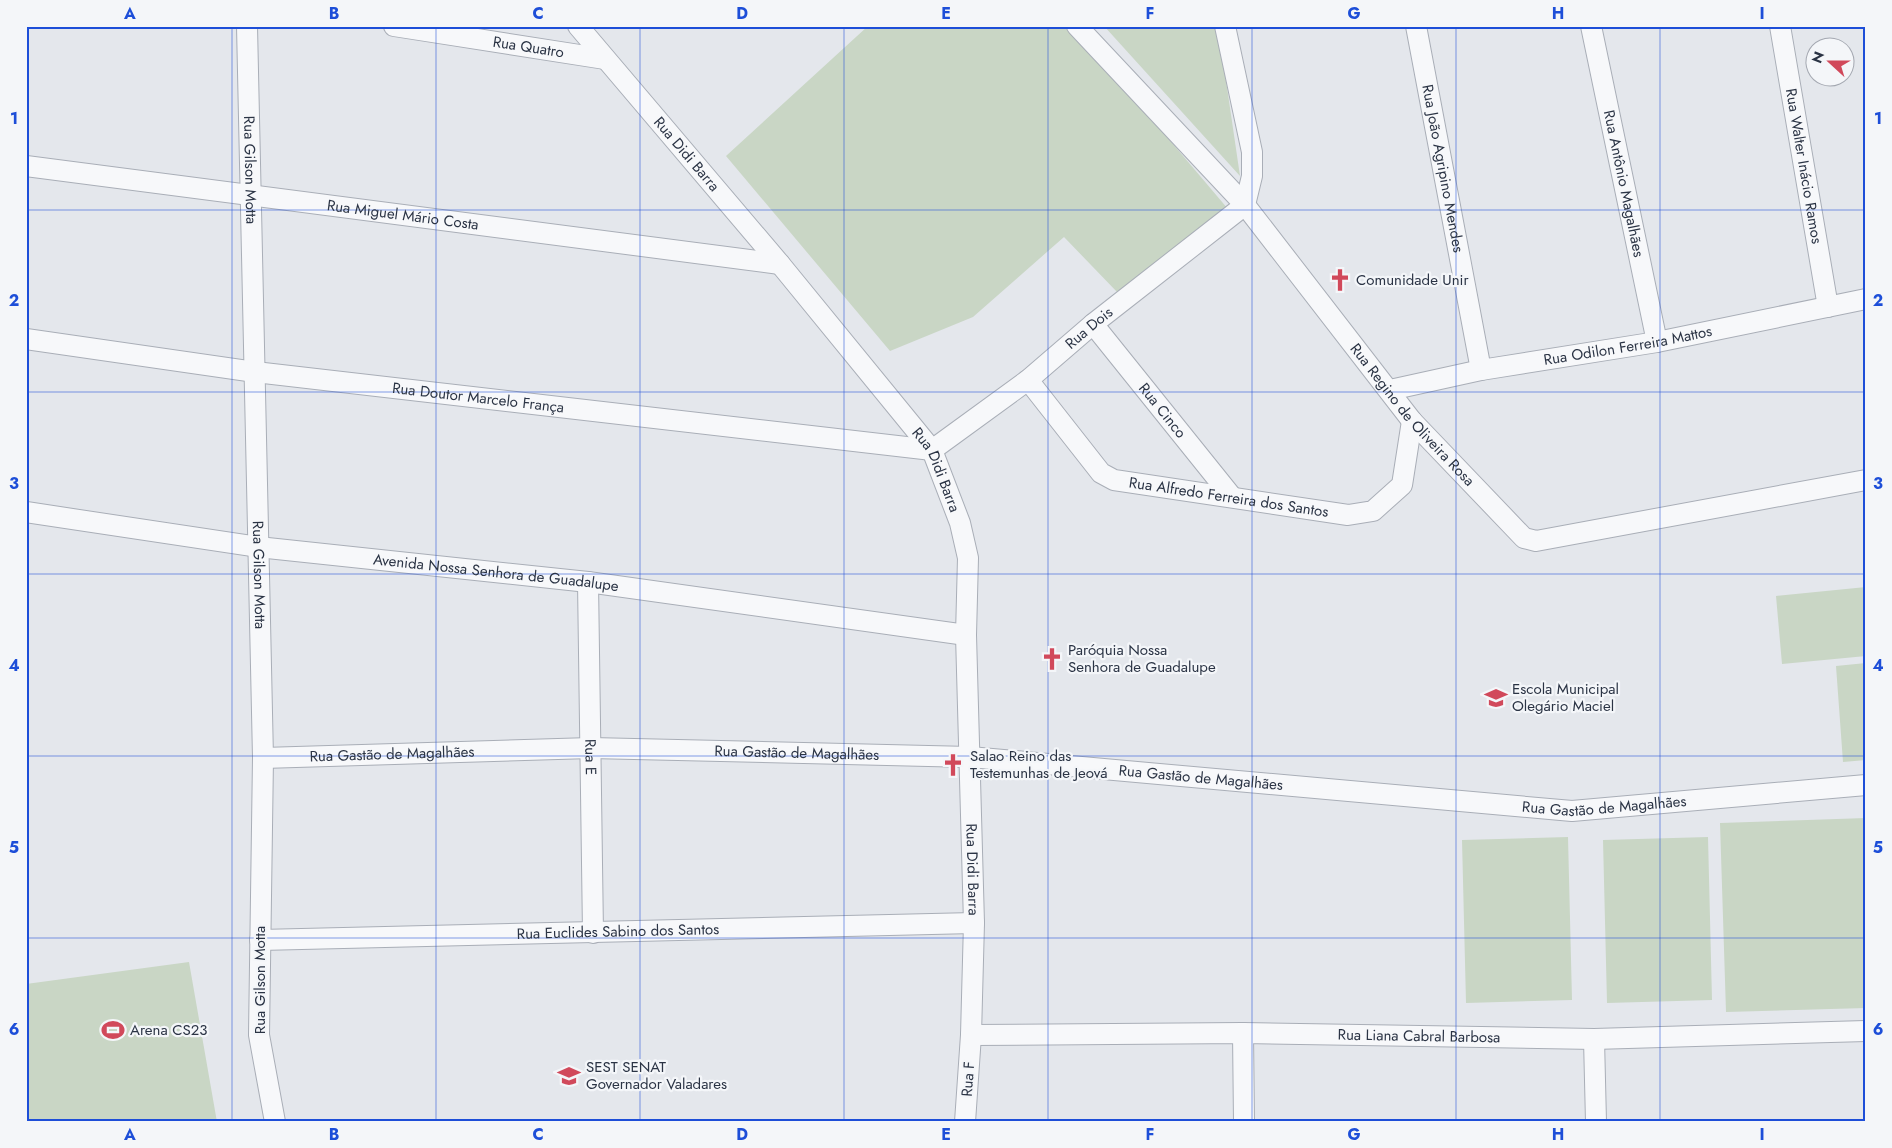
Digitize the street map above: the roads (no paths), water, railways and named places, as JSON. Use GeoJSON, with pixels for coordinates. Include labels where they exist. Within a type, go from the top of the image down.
{"type":"FeatureCollection","features":[{"type":"Feature","properties":{"kind":"street","name":"Rua Gilson Motta"},"geometry":{"type":"LineString","coordinates":[[247,26],[263,758],[259,1035],[275,1122]]}},
{"type":"Feature","properties":{"kind":"street","name":"Rua Quatro"},"geometry":{"type":"LineString","coordinates":[[394,26],[605,59]]}},
{"type":"Feature","properties":{"kind":"street","name":"Rua Didi Barra"},"geometry":{"type":"LineString","coordinates":[[578,26],[780,264],[932,450],[960,523],[968,558],[969,595],[966,635],[974,923],[971,1035]]}},
{"type":"Feature","properties":{"kind":"street","name":"Rua Regino de Oliveira Rosa"},"geometry":{"type":"LineString","coordinates":[[1077,26],[1245,205],[1390,390],[1412,421],[1524,538],[1536,541],[1866,480]]}},
{"type":"Feature","properties":{"kind":"street"},"geometry":{"type":"LineString","coordinates":[[1225,26],[1252,152],[1252,176],[1245,205]]}},
{"type":"Feature","properties":{"kind":"street","name":"Rua João Agripino Mendes"},"geometry":{"type":"LineString","coordinates":[[1416,26],[1481,370]]}},
{"type":"Feature","properties":{"kind":"street","name":"Rua Antônio Magalhães"},"geometry":{"type":"LineString","coordinates":[[1591,26],[1657,342]]}},
{"type":"Feature","properties":{"kind":"street","name":"Rua Walter Inácio Ramos"},"geometry":{"type":"LineString","coordinates":[[1780,26],[1828,306]]}},
{"type":"Feature","properties":{"kind":"street","name":"Rua Miguel Mário Costa"},"geometry":{"type":"LineString","coordinates":[[26,166],[780,264]]}},
{"type":"Feature","properties":{"kind":"street","name":"Rua Dois"},"geometry":{"type":"LineString","coordinates":[[932,450],[1028,380],[1093,324],[1245,205]]}},
{"type":"Feature","properties":{"kind":"street","name":"Rua Odilon Ferreira Mattos"},"geometry":{"type":"LineString","coordinates":[[1390,390],[1481,370],[1657,342],[1866,299]]}},
{"type":"Feature","properties":{"kind":"street","name":"Rua Cinco"},"geometry":{"type":"LineString","coordinates":[[1093,324],[1232,497]]}},
{"type":"Feature","properties":{"kind":"street","name":"Rua Doutor Marcelo França"},"geometry":{"type":"LineString","coordinates":[[26,339],[255,372],[932,450]]}},
{"type":"Feature","properties":{"kind":"street","name":"Rua Alfredo Ferreira dos Santos"},"geometry":{"type":"LineString","coordinates":[[1028,380],[1101,473],[1114,480],[1348,515],[1374,510],[1402,485],[1412,421]]}},
{"type":"Feature","properties":{"kind":"street","name":"Avenida Nossa Senhora de Guadalupe"},"geometry":{"type":"LineString","coordinates":[[26,512],[258,547],[588,582],[966,635]]}},
{"type":"Feature","properties":{"kind":"street","name":"Rua E"},"geometry":{"type":"LineString","coordinates":[[588,582],[593,933]]}},
{"type":"Feature","properties":{"kind":"street","name":"Rua Gastão de Magalhães"},"geometry":{"type":"LineString","coordinates":[[263,758],[591,748],[970,757],[1572,811],[1866,785]]}},
{"type":"Feature","properties":{"kind":"street","name":"Rua Euclides Sabino dos Santos"},"geometry":{"type":"LineString","coordinates":[[260,940],[974,923]]}},
{"type":"Feature","properties":{"kind":"street","name":"Rua Liana Cabral Barbosa"},"geometry":{"type":"LineString","coordinates":[[971,1035],[1243,1033],[1594,1039],[1866,1030]]}},
{"type":"Feature","properties":{"kind":"street"},"geometry":{"type":"LineString","coordinates":[[1243,1033],[1244,1122]]}},
{"type":"Feature","properties":{"kind":"street","name":"Rua F"},"geometry":{"type":"LineString","coordinates":[[965,1122],[971,1035]]}},
{"type":"Feature","properties":{"kind":"street"},"geometry":{"type":"LineString","coordinates":[[1594,1039],[1596,1122]]}},
{"type":"Feature","properties":{"kind":"place","name":"Comunidade Unir"},"geometry":{"type":"Point","coordinates":[1340,280]}},
{"type":"Feature","properties":{"kind":"place","name":"Paróquia Nossa Senhora de Guadalupe"},"geometry":{"type":"Point","coordinates":[1052,659]}},
{"type":"Feature","properties":{"kind":"place","name":"Escola Municipal Olegário Maciel"},"geometry":{"type":"Point","coordinates":[1496,698]}},
{"type":"Feature","properties":{"kind":"place","name":"Salao Reino das Testemunhas de Jeová"},"geometry":{"type":"Point","coordinates":[953,765]}},
{"type":"Feature","properties":{"kind":"place","name":"Arena CS23"},"geometry":{"type":"Point","coordinates":[113,1030]}},
{"type":"Feature","properties":{"kind":"place","name":"SEST SENAT Governador Valadares"},"geometry":{"type":"Point","coordinates":[569,1076]}}]}
